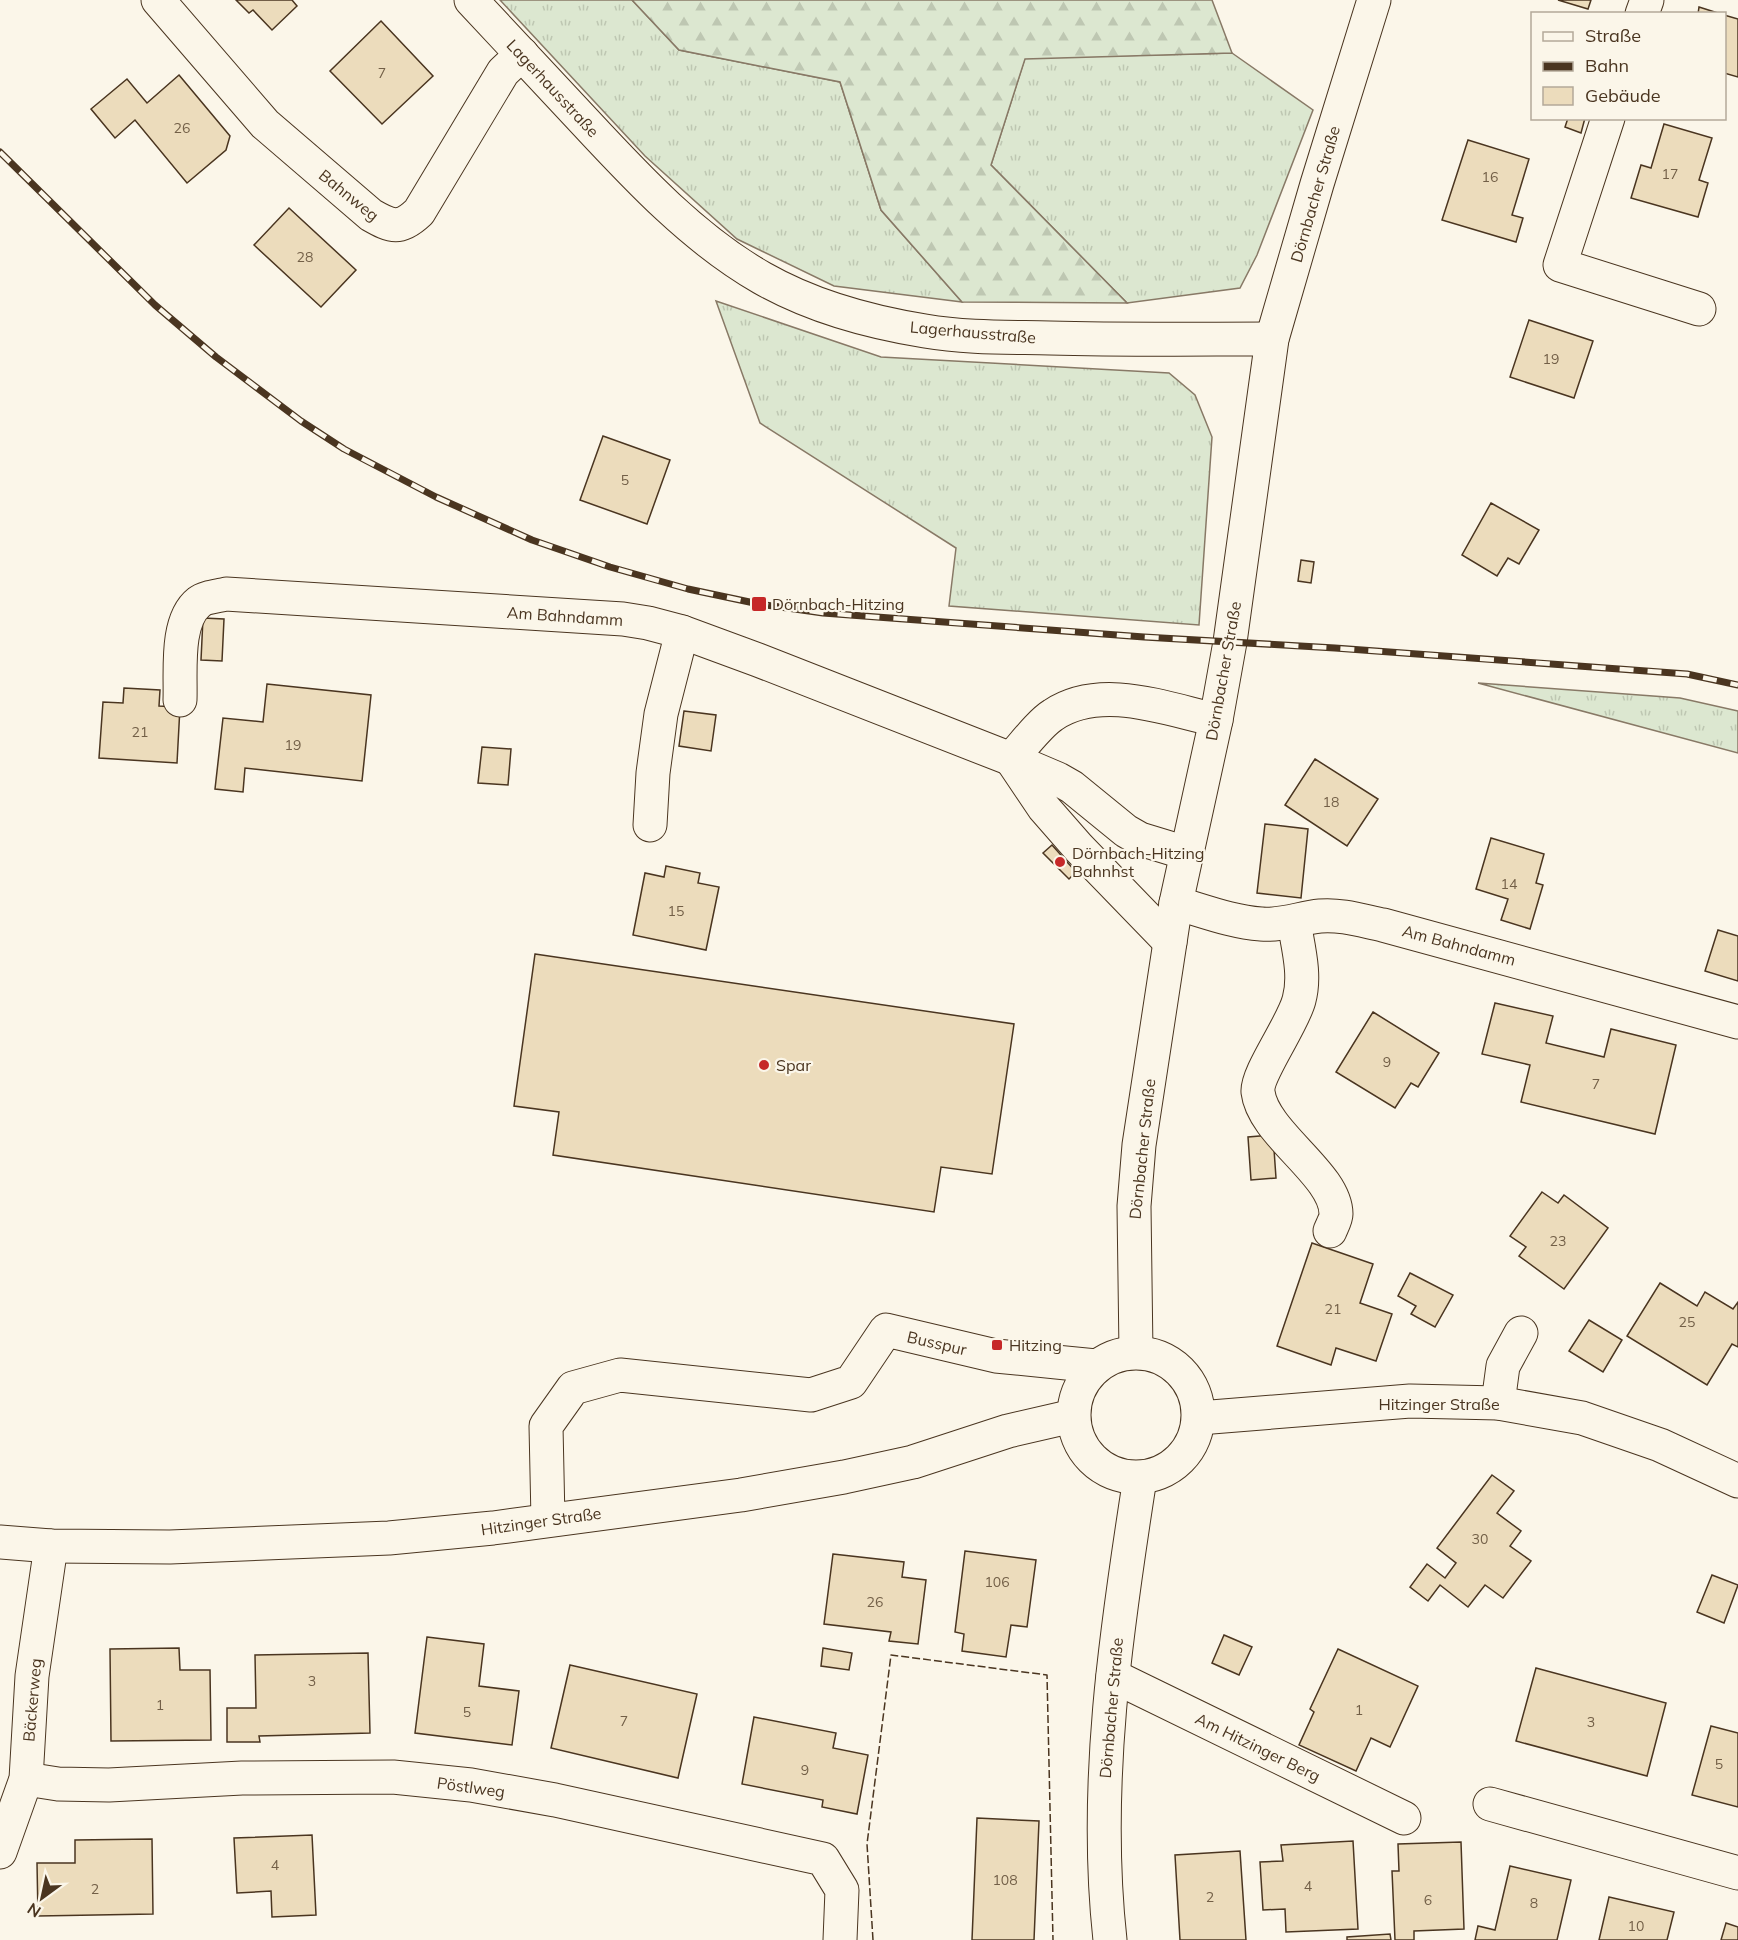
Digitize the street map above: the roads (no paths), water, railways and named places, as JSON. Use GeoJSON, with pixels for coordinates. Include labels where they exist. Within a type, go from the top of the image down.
{"type":"FeatureCollection","features":[{"type":"Feature","properties":{"kind":"street","name":"Bahnweg"},"geometry":{"type":"LineString","coordinates":[[158,0],[266,124],[370,215],[385,224],[399,226],[411,220],[419,212],[503,72],[522,54]]}},
{"type":"Feature","properties":{"kind":"street","name":"Lagerhausstraße"},"geometry":{"type":"LineString","coordinates":[[471,0],[624,164],[679,217],[722,251],[762,278],[833,309],[880,322],[926,331],[978,336],[1080,339],[1272,339]]}},
{"type":"Feature","properties":{"kind":"street","name":"Dörnbacher Straße"},"geometry":{"type":"LineString","coordinates":[[1136,1352],[1134,1206],[1138,1155],[1176,903],[1216,720],[1239,578],[1272,339],[1374,0]]}},
{"type":"Feature","properties":{"kind":"street"},"geometry":{"type":"LineString","coordinates":[[1607,120],[1560,265],[1699,309]]}},
{"type":"Feature","properties":{"kind":"street","name":"Am Bahndamm"},"geometry":{"type":"LineString","coordinates":[[180,700],[182,638],[188,617],[200,601],[226,594],[623,619],[682,632],[1011,759],[1072,787],[1133,835],[1186,853]]}},
{"type":"Feature","properties":{"kind":"street"},"geometry":{"type":"LineString","coordinates":[[650,825],[652,773],[661,714],[682,632]]}},
{"type":"Feature","properties":{"kind":"street"},"geometry":{"type":"LineString","coordinates":[[1170,942],[1079,848],[1044,808],[1011,759],[1052,715],[1079,703],[1104,700],[1136,702],[1216,720]]}},
{"type":"Feature","properties":{"kind":"street","name":"Am Bahndamm"},"geometry":{"type":"LineString","coordinates":[[1176,903],[1234,920],[1263,924],[1294,922],[1319,916],[1344,917],[1383,925],[1738,1022]]}},
{"type":"Feature","properties":{"kind":"street"},"geometry":{"type":"LineString","coordinates":[[1294,922],[1302,972],[1300,998],[1290,1023],[1259,1079],[1258,1091],[1263,1108],[1277,1129],[1320,1178],[1332,1199],[1336,1215],[1330,1231]]}},
{"type":"Feature","properties":{"kind":"street","name":"Busspur"},"geometry":{"type":"LineString","coordinates":[[548,1520],[546,1426],[573,1388],[620,1375],[811,1395],[851,1382],[886,1330],[996,1356],[1096,1366]]}},
{"type":"Feature","properties":{"kind":"street"},"geometry":{"type":"LineString","coordinates":[[1497,1402],[1503,1366],[1521,1333]]}},
{"type":"Feature","properties":{"kind":"street"},"geometry":{"type":"LineString","coordinates":[[1136,1352],[1150,1354],[1176,1367],[1193,1389],[1199,1418],[1195,1436],[1187,1452],[1174,1466],[1158,1474],[1140,1478],[1120,1476],[1101,1467],[1086,1454],[1077,1436],[1073,1416],[1079,1389],[1096,1366],[1122,1354],[1136,1352]]}},
{"type":"Feature","properties":{"kind":"street","name":"Hitzinger Straße"},"geometry":{"type":"LineString","coordinates":[[1199,1418],[1410,1401],[1497,1402],[1582,1419],[1660,1445],[1738,1481]]}},
{"type":"Feature","properties":{"kind":"street","name":"Hitzinger Straße"},"geometry":{"type":"LineString","coordinates":[[0,1542],[51,1546],[170,1547],[389,1538],[493,1528],[741,1495],[844,1478],[913,1462],[1008,1431],[1073,1416]]}},
{"type":"Feature","properties":{"kind":"street","name":"Dörnbacher Straße"},"geometry":{"type":"LineString","coordinates":[[1110,1940],[1103,1828],[1106,1749],[1123,1584],[1140,1478]]}},
{"type":"Feature","properties":{"kind":"street","name":"Bäckerweg"},"geometry":{"type":"LineString","coordinates":[[0,1852],[26,1779],[32,1676],[51,1546]]}},
{"type":"Feature","properties":{"kind":"street","name":"Am Hitzinger Berg"},"geometry":{"type":"LineString","coordinates":[[1113,1676],[1404,1818]]}},
{"type":"Feature","properties":{"kind":"street","name":"Pöstlweg"},"geometry":{"type":"LineString","coordinates":[[26,1779],[58,1784],[109,1785],[242,1778],[393,1777],[471,1785],[555,1800],[823,1859],[842,1890],[840,1940]]}},
{"type":"Feature","properties":{"kind":"street"},"geometry":{"type":"LineString","coordinates":[[1490,1804],[1738,1873]]}},
{"type":"Feature","properties":{"kind":"railway"},"geometry":{"type":"LineString","coordinates":[[0,152],[155,305],[216,357],[301,421],[344,449],[436,497],[532,540],[610,567],[688,589],[759,604],[823,613],[1687,674],[1738,685]]}},
{"type":"Feature","properties":{"kind":"place","name":"Dörnbach-Hitzing"},"geometry":{"type":"Point","coordinates":[759,604]}},
{"type":"Feature","properties":{"kind":"place","name":"Dörnbach-Hitzing Bahnhst"},"geometry":{"type":"Point","coordinates":[1060,862]}},
{"type":"Feature","properties":{"kind":"place","name":"Spar"},"geometry":{"type":"Point","coordinates":[764,1065]}},
{"type":"Feature","properties":{"kind":"place","name":"Hitzing"},"geometry":{"type":"Point","coordinates":[997,1345]}}]}
